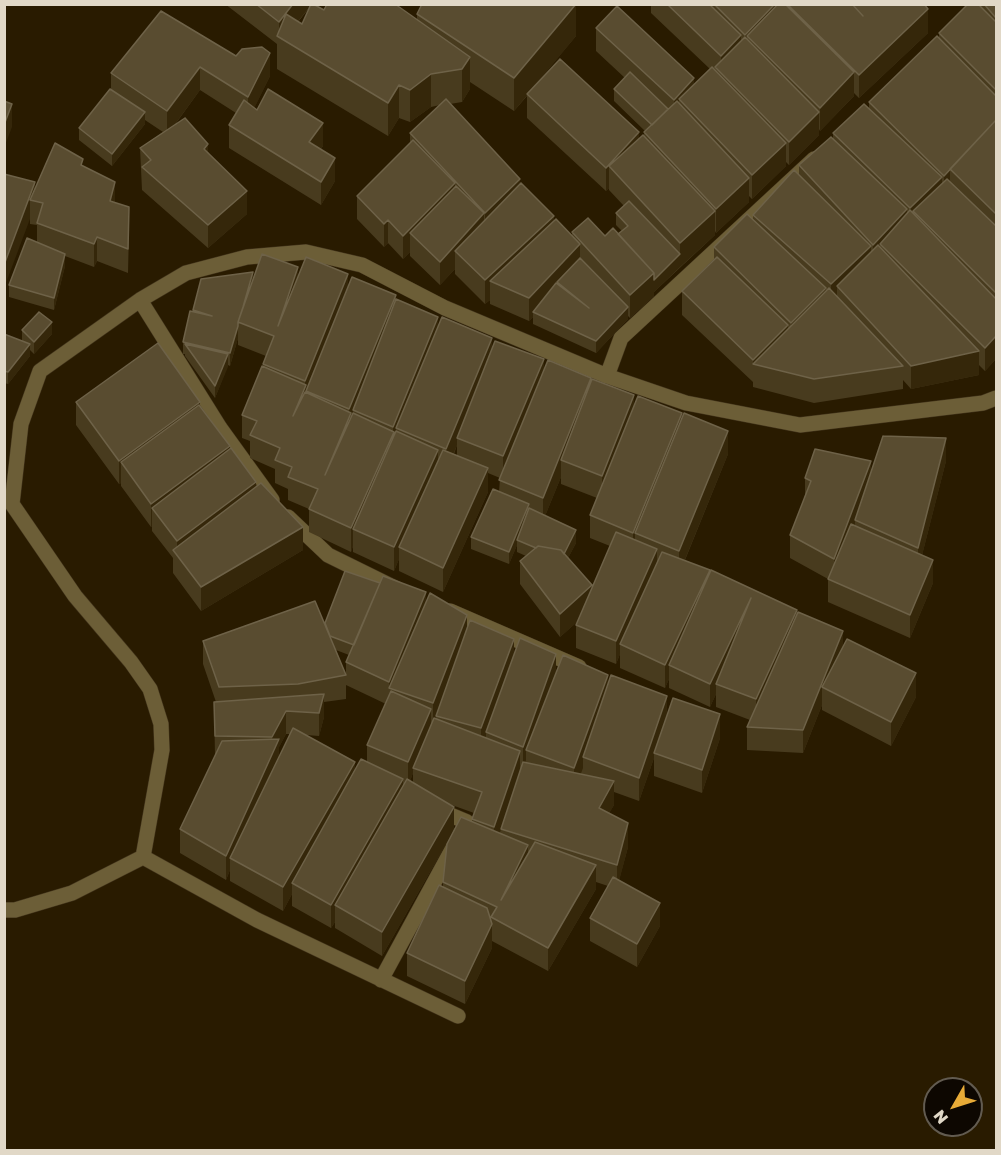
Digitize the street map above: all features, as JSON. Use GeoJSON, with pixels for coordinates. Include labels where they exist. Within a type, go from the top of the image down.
{"type":"FeatureCollection","features":[{"type":"Feature","properties":{"kind":"street"},"geometry":{"type":"LineString","coordinates":[[607,376],[621,338],[826,148]]}},
{"type":"Feature","properties":{"kind":"street"},"geometry":{"type":"LineString","coordinates":[[143,856],[162,750],[161,723],[150,689],[75,596],[12,504],[21,424],[40,371],[140,300],[186,273],[247,257],[306,252],[362,265],[445,308],[607,376],[686,403],[800,425],[983,403],[996,398]]}},
{"type":"Feature","properties":{"kind":"street"},"geometry":{"type":"LineString","coordinates":[[140,300],[220,428],[266,494],[328,555],[378,582],[416,596]]}},
{"type":"Feature","properties":{"kind":"street"},"geometry":{"type":"LineString","coordinates":[[435,604],[595,674]]}},
{"type":"Feature","properties":{"kind":"street"},"geometry":{"type":"LineString","coordinates":[[381,980],[467,822],[426,805]]}},
{"type":"Feature","properties":{"kind":"street"},"geometry":{"type":"LineString","coordinates":[[4,910],[15,910],[72,893],[143,856]]}},
{"type":"Feature","properties":{"kind":"street"},"geometry":{"type":"LineString","coordinates":[[143,856],[257,920],[458,1016]]}},
{"type":"Feature","properties":{"kind":"building"},"geometry":{"type":"Polygon","coordinates":[[[256,4],[293,4],[279,22],[256,4]]]}},
{"type":"Feature","properties":{"kind":"building"},"geometry":{"type":"Polygon","coordinates":[[[311,4],[324,10],[327,4],[395,4],[470,57],[462,69],[431,74],[410,90],[399,85],[388,103],[277,36],[286,14],[302,24],[311,4]]]}},
{"type":"Feature","properties":{"kind":"building"},"geometry":{"type":"Polygon","coordinates":[[[422,4],[576,4],[514,78],[417,14],[422,4]]]}},
{"type":"Feature","properties":{"kind":"building"},"geometry":{"type":"Polygon","coordinates":[[[667,4],[709,4],[741,35],[721,56],[667,4]]]}},
{"type":"Feature","properties":{"kind":"building"},"geometry":{"type":"Polygon","coordinates":[[[714,4],[775,4],[745,35],[714,4]]]}},
{"type":"Feature","properties":{"kind":"building"},"geometry":{"type":"Polygon","coordinates":[[[778,4],[785,4],[854,72],[820,108],[747,36],[778,4]]]}},
{"type":"Feature","properties":{"kind":"building"},"geometry":{"type":"Polygon","coordinates":[[[787,4],[924,4],[928,9],[859,75],[787,4]]]}},
{"type":"Feature","properties":{"kind":"building"},"geometry":{"type":"Polygon","coordinates":[[[968,4],[978,4],[996,22],[996,90],[939,33],[968,4]]]}},
{"type":"Feature","properties":{"kind":"building"},"geometry":{"type":"Polygon","coordinates":[[[984,4],[996,4],[996,18],[984,4]]]}},
{"type":"Feature","properties":{"kind":"building"},"geometry":{"type":"Polygon","coordinates":[[[617,6],[694,78],[674,100],[596,28],[617,6]]]}},
{"type":"Feature","properties":{"kind":"building"},"geometry":{"type":"Polygon","coordinates":[[[161,11],[236,56],[242,49],[262,47],[270,53],[248,97],[200,67],[167,111],[111,73],[161,11]]]}},
{"type":"Feature","properties":{"kind":"building"},"geometry":{"type":"Polygon","coordinates":[[[937,36],[996,96],[996,120],[944,176],[869,102],[937,36]]]}},
{"type":"Feature","properties":{"kind":"building"},"geometry":{"type":"Polygon","coordinates":[[[745,37],[819,112],[789,142],[715,67],[745,37]]]}},
{"type":"Feature","properties":{"kind":"building"},"geometry":{"type":"Polygon","coordinates":[[[560,59],[639,132],[606,168],[527,94],[560,59]]]}},
{"type":"Feature","properties":{"kind":"building"},"geometry":{"type":"Polygon","coordinates":[[[712,67],[786,143],[752,175],[679,99],[712,67]]]}},
{"type":"Feature","properties":{"kind":"building"},"geometry":{"type":"Polygon","coordinates":[[[630,72],[668,109],[652,125],[614,89],[630,72]]]}},
{"type":"Feature","properties":{"kind":"building"},"geometry":{"type":"Polygon","coordinates":[[[110,89],[145,112],[112,154],[79,128],[110,89]]]}},
{"type":"Feature","properties":{"kind":"building"},"geometry":{"type":"Polygon","coordinates":[[[268,89],[323,123],[309,142],[335,158],[321,182],[229,125],[244,100],[257,110],[268,89]]]}},
{"type":"Feature","properties":{"kind":"building"},"geometry":{"type":"Polygon","coordinates":[[[446,99],[520,179],[485,213],[410,133],[446,99]]]}},
{"type":"Feature","properties":{"kind":"building"},"geometry":{"type":"Polygon","coordinates":[[[4,101],[12,104],[4,125],[4,101]]]}},
{"type":"Feature","properties":{"kind":"building"},"geometry":{"type":"Polygon","coordinates":[[[677,101],[749,178],[716,209],[644,132],[677,101]]]}},
{"type":"Feature","properties":{"kind":"building"},"geometry":{"type":"Polygon","coordinates":[[[864,104],[942,177],[910,208],[833,133],[864,104]]]}},
{"type":"Feature","properties":{"kind":"building"},"geometry":{"type":"Polygon","coordinates":[[[185,118],[208,144],[204,149],[247,191],[208,225],[142,167],[151,160],[140,148],[185,118]]]}},
{"type":"Feature","properties":{"kind":"building"},"geometry":{"type":"Polygon","coordinates":[[[996,120],[996,214],[950,169],[996,120]]]}},
{"type":"Feature","properties":{"kind":"building"},"geometry":{"type":"Polygon","coordinates":[[[643,135],[715,211],[680,243],[609,166],[643,135]]]}},
{"type":"Feature","properties":{"kind":"building"},"geometry":{"type":"Polygon","coordinates":[[[831,137],[907,209],[873,245],[799,165],[831,137]]]}},
{"type":"Feature","properties":{"kind":"building"},"geometry":{"type":"Polygon","coordinates":[[[413,140],[455,183],[403,236],[388,220],[384,224],[357,196],[413,140]]]}},
{"type":"Feature","properties":{"kind":"building"},"geometry":{"type":"Polygon","coordinates":[[[55,143],[83,159],[81,165],[115,182],[110,201],[129,207],[128,249],[97,237],[94,244],[37,223],[43,203],[30,200],[55,143]]]}},
{"type":"Feature","properties":{"kind":"building"},"geometry":{"type":"Polygon","coordinates":[[[794,170],[871,246],[831,284],[753,215],[794,170]]]}},
{"type":"Feature","properties":{"kind":"building"},"geometry":{"type":"Polygon","coordinates":[[[4,174],[35,182],[4,265],[4,174]]]}},
{"type":"Feature","properties":{"kind":"building"},"geometry":{"type":"Polygon","coordinates":[[[947,179],[996,226],[996,293],[913,211],[947,179]]]}},
{"type":"Feature","properties":{"kind":"building"},"geometry":{"type":"Polygon","coordinates":[[[521,183],[554,216],[485,280],[455,251],[521,183]]]}},
{"type":"Feature","properties":{"kind":"building"},"geometry":{"type":"Polygon","coordinates":[[[456,186],[484,213],[440,262],[410,233],[456,186]]]}},
{"type":"Feature","properties":{"kind":"building"},"geometry":{"type":"Polygon","coordinates":[[[629,201],[680,254],[654,280],[654,273],[618,234],[628,226],[616,213],[629,201]]]}},
{"type":"Feature","properties":{"kind":"building"},"geometry":{"type":"Polygon","coordinates":[[[910,210],[996,299],[996,336],[985,348],[880,244],[910,210]]]}},
{"type":"Feature","properties":{"kind":"building"},"geometry":{"type":"Polygon","coordinates":[[[747,214],[826,288],[791,323],[714,247],[747,214]]]}},
{"type":"Feature","properties":{"kind":"building"},"geometry":{"type":"Polygon","coordinates":[[[588,218],[605,236],[613,228],[654,273],[630,295],[572,232],[588,218]]]}},
{"type":"Feature","properties":{"kind":"building"},"geometry":{"type":"Polygon","coordinates":[[[556,219],[580,244],[529,298],[490,281],[556,219]]]}},
{"type":"Feature","properties":{"kind":"building"},"geometry":{"type":"Polygon","coordinates":[[[27,238],[65,254],[54,298],[9,285],[27,238]]]}},
{"type":"Feature","properties":{"kind":"building"},"geometry":{"type":"Polygon","coordinates":[[[878,245],[979,351],[911,366],[837,286],[878,245]]]}},
{"type":"Feature","properties":{"kind":"building"},"geometry":{"type":"Polygon","coordinates":[[[262,254],[298,267],[278,326],[306,257],[348,274],[305,381],[263,364],[274,336],[238,322],[262,254]]]}},
{"type":"Feature","properties":{"kind":"building"},"geometry":{"type":"Polygon","coordinates":[[[717,257],[788,325],[753,360],[682,291],[717,257]]]}},
{"type":"Feature","properties":{"kind":"building"},"geometry":{"type":"Polygon","coordinates":[[[580,258],[628,307],[596,341],[533,312],[556,283],[589,308],[557,282],[580,258]]]}},
{"type":"Feature","properties":{"kind":"building"},"geometry":{"type":"Polygon","coordinates":[[[253,272],[230,353],[183,342],[190,311],[212,316],[193,310],[201,279],[253,272]]]}},
{"type":"Feature","properties":{"kind":"building"},"geometry":{"type":"Polygon","coordinates":[[[352,277],[396,295],[349,409],[306,391],[352,277]]]}},
{"type":"Feature","properties":{"kind":"building"},"geometry":{"type":"Polygon","coordinates":[[[829,288],[903,366],[814,379],[753,364],[829,288]]]}},
{"type":"Feature","properties":{"kind":"building"},"geometry":{"type":"Polygon","coordinates":[[[396,299],[438,317],[393,427],[353,410],[396,299]]]}},
{"type":"Feature","properties":{"kind":"building"},"geometry":{"type":"Polygon","coordinates":[[[39,312],[52,322],[34,342],[22,330],[39,312]]]}},
{"type":"Feature","properties":{"kind":"building"},"geometry":{"type":"Polygon","coordinates":[[[442,317],[492,338],[446,449],[396,428],[442,317]]]}},
{"type":"Feature","properties":{"kind":"building"},"geometry":{"type":"Polygon","coordinates":[[[4,334],[30,344],[8,372],[4,371],[4,334]]]}},
{"type":"Feature","properties":{"kind":"building"},"geometry":{"type":"Polygon","coordinates":[[[495,341],[544,359],[503,456],[457,438],[495,341]]]}},
{"type":"Feature","properties":{"kind":"building"},"geometry":{"type":"Polygon","coordinates":[[[158,343],[200,402],[119,461],[76,402],[158,343]]]}},
{"type":"Feature","properties":{"kind":"building"},"geometry":{"type":"Polygon","coordinates":[[[185,344],[228,354],[215,386],[185,344]]]}},
{"type":"Feature","properties":{"kind":"building"},"geometry":{"type":"Polygon","coordinates":[[[548,360],[591,378],[543,498],[499,480],[548,360]]]}},
{"type":"Feature","properties":{"kind":"building"},"geometry":{"type":"Polygon","coordinates":[[[262,366],[306,385],[293,416],[305,392],[351,413],[325,475],[353,413],[394,432],[351,528],[309,509],[318,489],[288,477],[292,467],[275,460],[280,448],[250,435],[257,421],[242,415],[262,366]]]}},
{"type":"Feature","properties":{"kind":"building"},"geometry":{"type":"Polygon","coordinates":[[[592,379],[634,395],[602,476],[561,460],[592,379]]]}},
{"type":"Feature","properties":{"kind":"building"},"geometry":{"type":"Polygon","coordinates":[[[638,396],[682,413],[633,533],[590,515],[638,396]]]}},
{"type":"Feature","properties":{"kind":"building"},"geometry":{"type":"Polygon","coordinates":[[[199,405],[230,446],[151,504],[121,462],[199,405]]]}},
{"type":"Feature","properties":{"kind":"building"},"geometry":{"type":"Polygon","coordinates":[[[684,413],[728,431],[679,551],[635,533],[684,413]]]}},
{"type":"Feature","properties":{"kind":"building"},"geometry":{"type":"Polygon","coordinates":[[[396,431],[438,450],[394,547],[353,529],[396,431]]]}},
{"type":"Feature","properties":{"kind":"building"},"geometry":{"type":"Polygon","coordinates":[[[883,436],[946,438],[918,548],[855,520],[883,436]]]}},
{"type":"Feature","properties":{"kind":"building"},"geometry":{"type":"Polygon","coordinates":[[[231,448],[256,482],[177,541],[152,508],[231,448]]]}},
{"type":"Feature","properties":{"kind":"building"},"geometry":{"type":"Polygon","coordinates":[[[815,449],[871,461],[834,559],[790,535],[811,481],[805,478],[815,449]]]}},
{"type":"Feature","properties":{"kind":"building"},"geometry":{"type":"Polygon","coordinates":[[[443,450],[488,468],[443,568],[399,547],[443,450]]]}},
{"type":"Feature","properties":{"kind":"building"},"geometry":{"type":"Polygon","coordinates":[[[261,483],[303,527],[201,587],[173,550],[261,483]]]}},
{"type":"Feature","properties":{"kind":"building"},"geometry":{"type":"Polygon","coordinates":[[[493,489],[529,504],[509,552],[471,537],[493,489]]]}},
{"type":"Feature","properties":{"kind":"building"},"geometry":{"type":"Polygon","coordinates":[[[529,508],[576,530],[564,554],[561,550],[538,546],[536,548],[517,540],[529,508]]]}},
{"type":"Feature","properties":{"kind":"building"},"geometry":{"type":"Polygon","coordinates":[[[851,524],[933,560],[910,615],[828,579],[851,524]]]}},
{"type":"Feature","properties":{"kind":"building"},"geometry":{"type":"Polygon","coordinates":[[[616,532],[657,549],[616,641],[576,625],[616,532]]]}},
{"type":"Feature","properties":{"kind":"building"},"geometry":{"type":"Polygon","coordinates":[[[538,546],[561,550],[592,585],[560,614],[520,561],[538,546]]]}},
{"type":"Feature","properties":{"kind":"building"},"geometry":{"type":"Polygon","coordinates":[[[662,552],[710,570],[665,665],[620,644],[662,552]]]}},
{"type":"Feature","properties":{"kind":"building"},"geometry":{"type":"Polygon","coordinates":[[[711,570],[797,610],[756,699],[716,684],[751,598],[710,684],[669,665],[711,570]]]}},
{"type":"Feature","properties":{"kind":"building"},"geometry":{"type":"Polygon","coordinates":[[[345,571],[380,583],[354,645],[330,636],[325,623],[345,571]]]}},
{"type":"Feature","properties":{"kind":"building"},"geometry":{"type":"Polygon","coordinates":[[[383,576],[426,592],[389,682],[346,662],[383,576]]]}},
{"type":"Feature","properties":{"kind":"building"},"geometry":{"type":"Polygon","coordinates":[[[430,593],[467,615],[433,703],[389,688],[430,593]]]}},
{"type":"Feature","properties":{"kind":"building"},"geometry":{"type":"Polygon","coordinates":[[[315,601],[346,675],[298,684],[219,687],[203,641],[315,601]]]}},
{"type":"Feature","properties":{"kind":"building"},"geometry":{"type":"Polygon","coordinates":[[[798,612],[843,631],[803,730],[747,727],[798,612]]]}},
{"type":"Feature","properties":{"kind":"building"},"geometry":{"type":"Polygon","coordinates":[[[470,620],[514,639],[481,728],[436,716],[470,620]]]}},
{"type":"Feature","properties":{"kind":"building"},"geometry":{"type":"Polygon","coordinates":[[[520,638],[556,654],[523,747],[486,732],[520,638]]]}},
{"type":"Feature","properties":{"kind":"building"},"geometry":{"type":"Polygon","coordinates":[[[847,639],[916,673],[891,722],[822,687],[847,639]]]}},
{"type":"Feature","properties":{"kind":"building"},"geometry":{"type":"Polygon","coordinates":[[[563,655],[608,675],[574,768],[526,750],[563,655]]]}},
{"type":"Feature","properties":{"kind":"building"},"geometry":{"type":"Polygon","coordinates":[[[611,675],[667,696],[639,778],[583,757],[611,675]]]}},
{"type":"Feature","properties":{"kind":"building"},"geometry":{"type":"Polygon","coordinates":[[[391,691],[431,709],[408,762],[367,745],[391,691]]]}},
{"type":"Feature","properties":{"kind":"building"},"geometry":{"type":"Polygon","coordinates":[[[324,694],[319,713],[286,711],[272,737],[215,736],[214,702],[324,694]]]}},
{"type":"Feature","properties":{"kind":"building"},"geometry":{"type":"Polygon","coordinates":[[[673,698],[720,714],[702,770],[654,753],[673,698]]]}},
{"type":"Feature","properties":{"kind":"building"},"geometry":{"type":"Polygon","coordinates":[[[434,718],[520,751],[494,827],[472,819],[482,792],[413,768],[434,718]]]}},
{"type":"Feature","properties":{"kind":"building"},"geometry":{"type":"Polygon","coordinates":[[[293,728],[355,762],[283,887],[230,858],[293,728]]]}},
{"type":"Feature","properties":{"kind":"building"},"geometry":{"type":"Polygon","coordinates":[[[279,739],[226,856],[180,829],[222,741],[279,739]]]}},
{"type":"Feature","properties":{"kind":"building"},"geometry":{"type":"Polygon","coordinates":[[[361,759],[403,779],[331,905],[292,883],[361,759]]]}},
{"type":"Feature","properties":{"kind":"building"},"geometry":{"type":"Polygon","coordinates":[[[523,762],[614,781],[599,808],[628,823],[617,865],[501,829],[523,762]]]}},
{"type":"Feature","properties":{"kind":"building"},"geometry":{"type":"Polygon","coordinates":[[[407,779],[454,807],[382,932],[335,905],[407,779]]]}},
{"type":"Feature","properties":{"kind":"building"},"geometry":{"type":"Polygon","coordinates":[[[461,817],[528,845],[501,900],[535,842],[596,865],[548,948],[491,917],[497,907],[443,882],[447,844],[461,817]]]}},
{"type":"Feature","properties":{"kind":"building"},"geometry":{"type":"Polygon","coordinates":[[[613,877],[660,903],[637,944],[590,918],[613,877]]]}},
{"type":"Feature","properties":{"kind":"building"},"geometry":{"type":"Polygon","coordinates":[[[439,885],[487,908],[492,924],[465,981],[407,953],[439,885]]]}}]}
